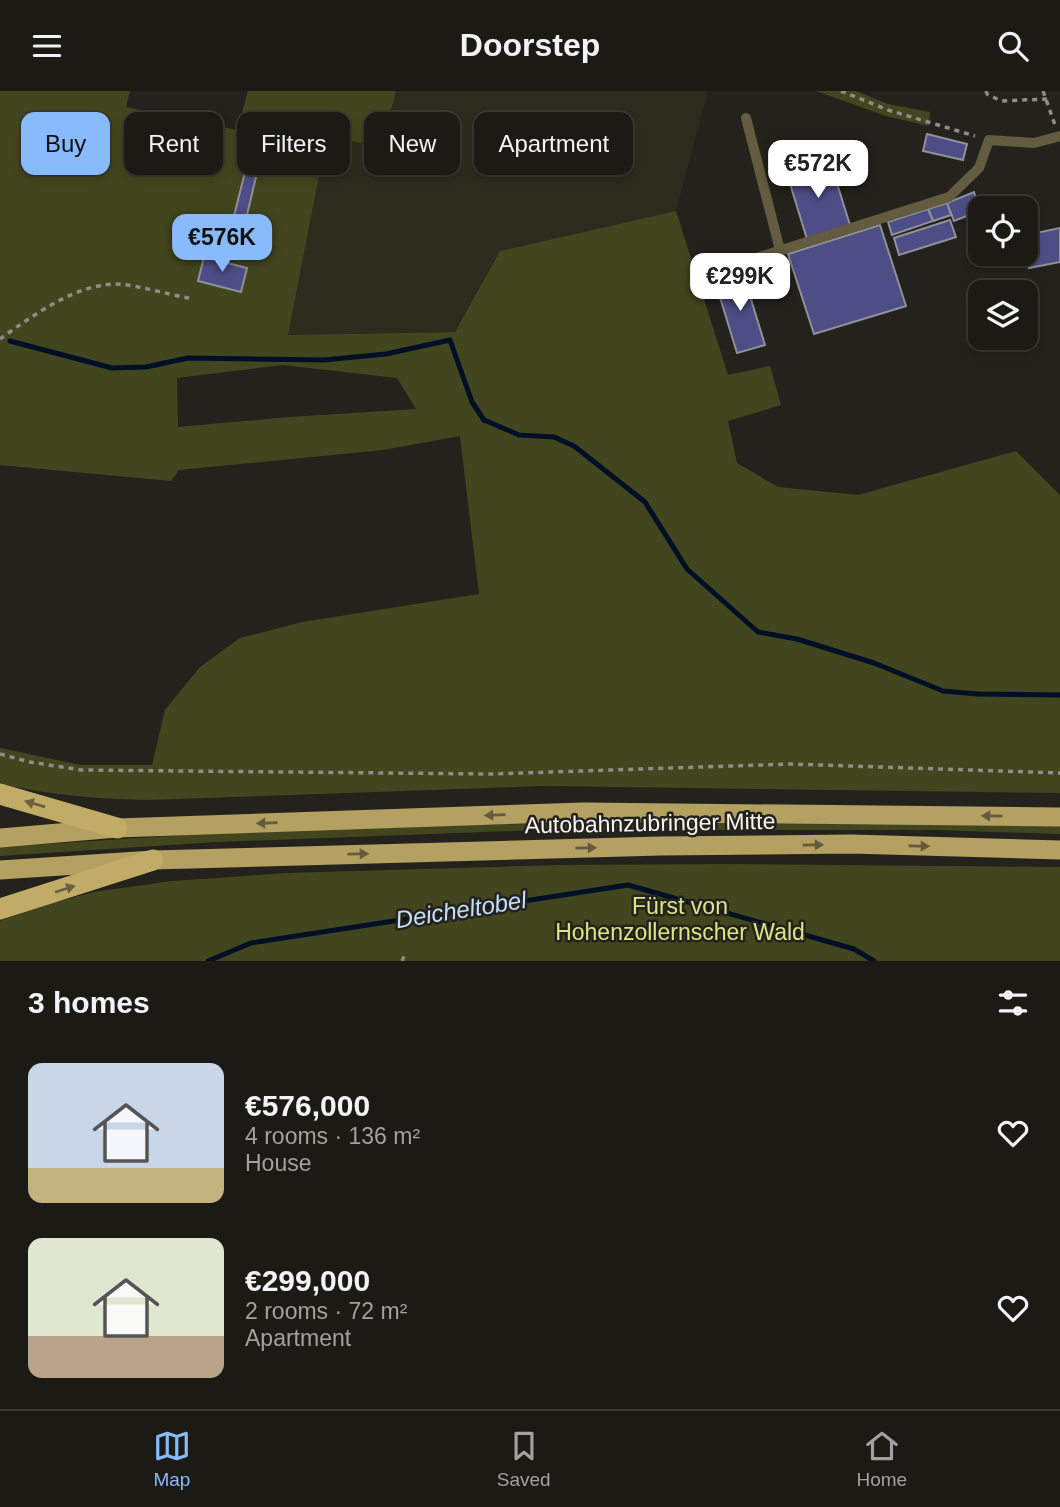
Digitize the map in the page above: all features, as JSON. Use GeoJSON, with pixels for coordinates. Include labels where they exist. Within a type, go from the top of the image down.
{"type":"FeatureCollection","features":[{"type":"Feature","properties":{"kind":"highway"},"geometry":{"type":"LineString","coordinates":[[0,794],[117,828]]}},
{"type":"Feature","properties":{"kind":"highway"},"geometry":{"type":"LineString","coordinates":[[0,838],[117,828],[584,812],[1060,817]]}},
{"type":"Feature","properties":{"kind":"highway","name":"Autobahnzubringer Mitte"},"geometry":{"type":"LineString","coordinates":[[0,870],[241,857],[810,845],[1060,850]]}},
{"type":"Feature","properties":{"kind":"highway"},"geometry":{"type":"LineString","coordinates":[[0,909],[153,860]]}},
{"type":"Feature","properties":{"kind":"lane"},"geometry":{"type":"LineString","coordinates":[[746,118],[780,250]]}},
{"type":"Feature","properties":{"kind":"lane"},"geometry":{"type":"LineString","coordinates":[[732,266],[949,197],[979,168],[989,141],[1034,143],[1059,137]]}},
{"type":"Feature","properties":{"kind":"path"},"geometry":{"type":"LineString","coordinates":[[841,91],[888,110],[989,141]]}},
{"type":"Feature","properties":{"kind":"path"},"geometry":{"type":"LineString","coordinates":[[986,91],[1001,101],[1046,99]]}},
{"type":"Feature","properties":{"kind":"path"},"geometry":{"type":"LineString","coordinates":[[1042,91],[1059,137]]}},
{"type":"Feature","properties":{"kind":"path"},"geometry":{"type":"LineString","coordinates":[[0,339],[39,310],[89,288],[118,284],[189,298]]}},
{"type":"Feature","properties":{"kind":"path"},"geometry":{"type":"LineString","coordinates":[[0,754],[81,770],[491,774],[790,764],[1060,773]]}},
{"type":"Feature","properties":{"kind":"path"},"geometry":{"type":"LineString","coordinates":[[402,961],[405,954]]}},
{"type":"Feature","properties":{"kind":"shaded area"},"geometry":{"type":"Polygon","coordinates":[[[396,91],[708,91],[676,211],[500,251],[455,332],[288,335],[319,175],[350,175],[350,140],[364,144],[364,175],[460,175],[460,112],[390,112],[396,91]]]}},
{"type":"Feature","properties":{"kind":"green space"},"geometry":{"type":"Polygon","coordinates":[[[0,91],[130,91],[126,107],[150,112],[124,112],[124,175],[223,175],[223,127],[237,130],[237,175],[319,175],[288,335],[455,332],[500,251],[676,211],[728,375],[770,366],[781,405],[728,421],[737,463],[778,487],[858,495],[1016,451],[1060,495],[1060,793],[543,786],[150,800],[75,796],[0,784],[0,748],[81,765],[152,765],[165,710],[200,667],[240,638],[302,622],[479,594],[460,436],[383,450],[179,470],[171,481],[0,465],[0,91]],[[283,365],[177,378],[178,427],[416,409],[397,378],[283,365]]]}},
{"type":"Feature","properties":{"kind":"green space"},"geometry":{"type":"Polygon","coordinates":[[[248,91],[396,91],[390,112],[364,112],[364,144],[350,141],[350,112],[242,112],[248,91]]]}},
{"type":"Feature","properties":{"kind":"green space"},"geometry":{"type":"Polygon","coordinates":[[[816,91],[856,91],[888,104],[930,112],[929,126],[886,116],[816,91]]]}},
{"type":"Feature","properties":{"kind":"green space"},"geometry":{"type":"Polygon","coordinates":[[[713,821],[1060,826],[1060,834],[936,830],[540,830],[217,842],[0,856],[0,847],[216,833],[390,826],[713,821]]]}},
{"type":"Feature","properties":{"kind":"green space","name":"Fürst von Hohenzollernscher Wald"},"geometry":{"type":"Polygon","coordinates":[[[560,865],[1060,867],[1060,961],[0,961],[0,921],[94,892],[172,881],[287,873],[560,865]]]}},
{"type":"Feature","properties":{"kind":"building"},"geometry":{"type":"Polygon","coordinates":[[[927,134],[967,144],[963,160],[923,151],[927,134]]]}},
{"type":"Feature","properties":{"kind":"building"},"geometry":{"type":"Polygon","coordinates":[[[830,161],[850,225],[807,239],[787,174],[830,161]]]}},
{"type":"Feature","properties":{"kind":"building"},"geometry":{"type":"Polygon","coordinates":[[[244,175],[256,175],[246,219],[234,216],[244,175]]]}},
{"type":"Feature","properties":{"kind":"building"},"geometry":{"type":"Polygon","coordinates":[[[974,192],[975,196],[968,196],[968,216],[954,221],[947,203],[974,192]]]}},
{"type":"Feature","properties":{"kind":"building"},"geometry":{"type":"Polygon","coordinates":[[[947,203],[951,215],[933,221],[928,209],[947,203]]]}},
{"type":"Feature","properties":{"kind":"building"},"geometry":{"type":"Polygon","coordinates":[[[928,209],[933,221],[892,235],[888,222],[928,209]]]}},
{"type":"Feature","properties":{"kind":"building"},"geometry":{"type":"Polygon","coordinates":[[[950,220],[956,237],[899,255],[894,238],[950,220]]]}},
{"type":"Feature","properties":{"kind":"building"},"geometry":{"type":"Polygon","coordinates":[[[880,225],[906,306],[814,334],[788,254],[880,225]]]}},
{"type":"Feature","properties":{"kind":"building"},"geometry":{"type":"Polygon","coordinates":[[[1060,228],[1060,262],[1029,268],[1038,266],[1038,233],[1060,228]]]}},
{"type":"Feature","properties":{"kind":"building"},"geometry":{"type":"Polygon","coordinates":[[[204,257],[247,268],[241,292],[198,281],[204,257]]]}},
{"type":"Feature","properties":{"kind":"building"},"geometry":{"type":"Polygon","coordinates":[[[743,273],[765,345],[737,353],[715,281],[743,273]]]}},
{"type":"Feature","properties":{"kind":"waterway"},"geometry":{"type":"LineString","coordinates":[[10,341],[112,368],[146,367],[188,358],[324,360],[386,354],[450,340],[472,402],[484,420],[519,435],[554,437],[574,446],[645,502],[687,569],[758,632],[797,639],[874,663],[943,691],[1060,695]]}},
{"type":"Feature","properties":{"kind":"waterway","name":"Deicheltobel"},"geometry":{"type":"LineString","coordinates":[[208,961],[251,943],[628,885],[854,949],[874,961]]}}]}
